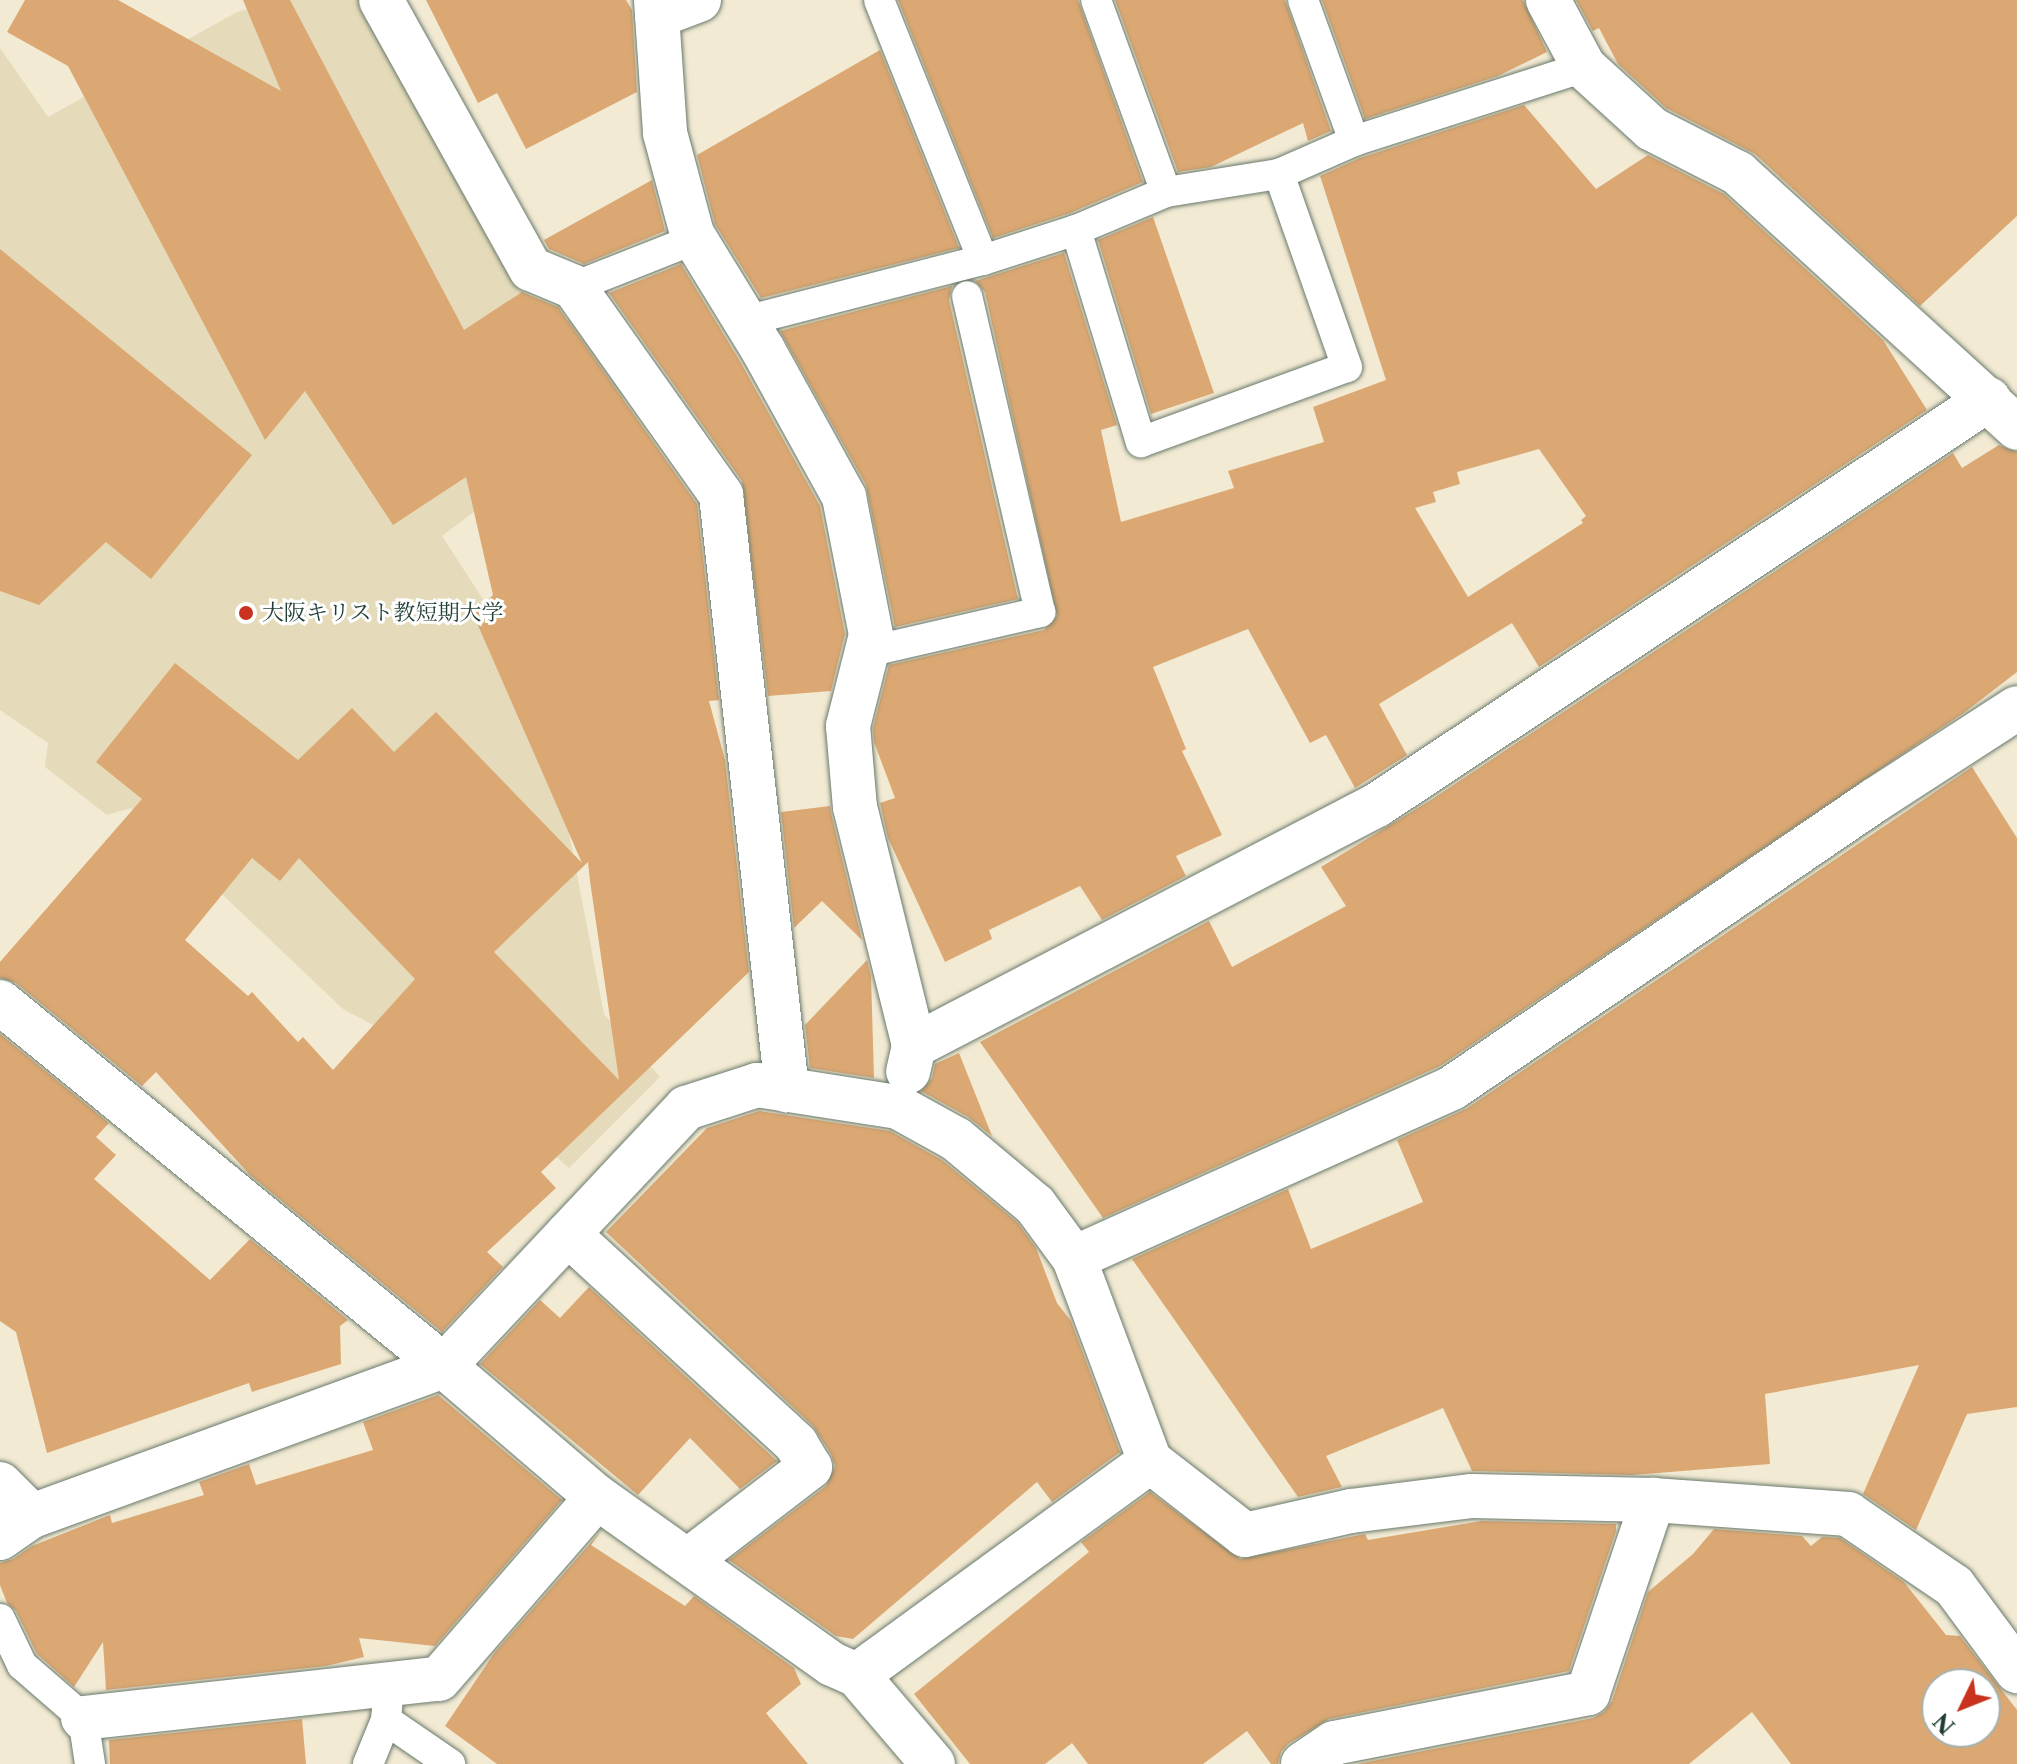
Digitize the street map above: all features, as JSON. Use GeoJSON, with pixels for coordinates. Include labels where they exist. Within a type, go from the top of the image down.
{"type":"FeatureCollection","features":[{"type":"Feature","properties":{"kind":"street"},"geometry":{"type":"LineString","coordinates":[[381,0],[531,269],[574,287],[721,495],[787,1090]]}},
{"type":"Feature","properties":{"kind":"street"},"geometry":{"type":"LineString","coordinates":[[699,0],[657,8],[665,133],[695,239],[844,497],[871,635],[848,726],[855,807],[914,1046],[898,1107]]}},
{"type":"Feature","properties":{"kind":"street"},"geometry":{"type":"LineString","coordinates":[[914,1046],[1377,805],[2003,414],[1738,173],[1652,129],[1584,67],[1548,0]]}},
{"type":"Feature","properties":{"kind":"street"},"geometry":{"type":"LineString","coordinates":[[1074,1258],[1452,1088],[1875,800],[2017,708]]}},
{"type":"Feature","properties":{"kind":"street"},"geometry":{"type":"LineString","coordinates":[[0,1002],[444,1366],[597,1497],[690,1559],[832,1664],[857,1675],[933,1764]]}},
{"type":"Feature","properties":{"kind":"street"},"geometry":{"type":"LineString","coordinates":[[0,1484],[16,1527],[444,1366],[686,1108],[757,1085],[898,1107],[956,1139],[1035,1205],[1074,1258],[1150,1461],[1245,1535],[1351,1511],[1472,1496],[1653,1500],[1848,1514],[1954,1586],[2017,1671]]}},
{"type":"Feature","properties":{"kind":"street"},"geometry":{"type":"LineString","coordinates":[[568,1234],[796,1444],[810,1467],[690,1559]]}},
{"type":"Feature","properties":{"kind":"street"},"geometry":{"type":"LineString","coordinates":[[857,1675],[1150,1461]]}},
{"type":"Feature","properties":{"kind":"street"},"geometry":{"type":"LineString","coordinates":[[83,1718],[387,1702],[439,1679],[597,1497]]}},
{"type":"Feature","properties":{"kind":"street"},"geometry":{"type":"LineString","coordinates":[[1303,1764],[1334,1743],[1588,1693],[1653,1500]]}},
{"type":"Feature","properties":{"kind":"lane"},"geometry":{"type":"LineString","coordinates":[[879,0],[983,260]]}},
{"type":"Feature","properties":{"kind":"lane"},"geometry":{"type":"LineString","coordinates":[[1096,0],[1166,192]]}},
{"type":"Feature","properties":{"kind":"lane"},"geometry":{"type":"LineString","coordinates":[[1303,0],[1354,141]]}},
{"type":"Feature","properties":{"kind":"lane"},"geometry":{"type":"LineString","coordinates":[[745,321],[983,260],[1076,230],[1166,192],[1279,174],[1354,141],[1584,67]]}},
{"type":"Feature","properties":{"kind":"lane"},"geometry":{"type":"LineString","coordinates":[[1076,230],[1141,442],[1347,367],[1279,174]]}},
{"type":"Feature","properties":{"kind":"lane"},"geometry":{"type":"LineString","coordinates":[[574,287],[695,239]]}},
{"type":"Feature","properties":{"kind":"lane"},"geometry":{"type":"LineString","coordinates":[[867,652],[1040,612],[967,296]]}},
{"type":"Feature","properties":{"kind":"lane"},"geometry":{"type":"LineString","coordinates":[[0,1619],[22,1665],[83,1718],[90,1764]]}},
{"type":"Feature","properties":{"kind":"lane"},"geometry":{"type":"LineString","coordinates":[[368,1764],[387,1702],[450,1764]]}},
{"type":"Feature","properties":{"kind":"shaded area","name":"大阪キリスト教短期大学"},"geometry":{"type":"Polygon","coordinates":[[[283,0],[360,0],[519,289],[571,322],[627,396],[442,536],[541,689],[604,1014],[660,1077],[569,1168],[454,1068],[343,1009],[131,808],[107,815],[45,767],[48,743],[0,710],[0,48],[48,117],[237,12],[283,0]]]}},
{"type":"Feature","properties":{"kind":"building"},"geometry":{"type":"Polygon","coordinates":[[[25,0],[118,0],[281,91],[243,0],[290,0],[464,330],[522,292],[558,307],[697,504],[719,700],[709,701],[725,760],[749,972],[541,1172],[556,1188],[487,1252],[503,1267],[442,1332],[250,1175],[156,1072],[142,1086],[16,983],[0,978],[0,962],[142,799],[96,762],[175,663],[298,760],[352,708],[394,752],[436,712],[582,863],[473,614],[493,595],[466,477],[393,525],[305,391],[265,440],[68,66],[7,32],[25,0]],[[252,858],[185,940],[248,996],[252,992],[298,1042],[303,1037],[333,1070],[415,979],[299,858],[280,881],[252,858]],[[588,862],[494,952],[619,1080],[590,881],[588,862]]]}},
{"type":"Feature","properties":{"kind":"building"},"geometry":{"type":"Polygon","coordinates":[[[426,0],[626,0],[632,10],[637,92],[526,149],[497,93],[478,103],[426,0]]]}},
{"type":"Feature","properties":{"kind":"building"},"geometry":{"type":"Polygon","coordinates":[[[898,0],[1078,0],[1143,182],[1070,213],[993,238],[898,0]]]}},
{"type":"Feature","properties":{"kind":"building"},"geometry":{"type":"Polygon","coordinates":[[[1115,0],[1285,0],[1331,131],[1308,141],[1303,123],[1211,167],[1178,172],[1115,0]]]}},
{"type":"Feature","properties":{"kind":"building"},"geometry":{"type":"Polygon","coordinates":[[[1322,0],[1523,0],[1547,52],[1498,76],[1365,119],[1322,0]]]}},
{"type":"Feature","properties":{"kind":"building"},"geometry":{"type":"Polygon","coordinates":[[[1576,0],[2017,0],[2017,216],[1920,306],[1755,154],[1666,108],[1618,64],[1599,28],[1593,31],[1576,0]]]}},
{"type":"Feature","properties":{"kind":"building"},"geometry":{"type":"Polygon","coordinates":[[[880,50],[959,248],[761,298],[715,224],[697,155],[880,50]]]}},
{"type":"Feature","properties":{"kind":"building"},"geometry":{"type":"Polygon","coordinates":[[[1524,105],[1596,189],[1648,155],[1724,194],[1883,340],[1927,410],[1539,667],[1512,623],[1379,704],[1407,755],[1355,788],[1326,735],[1310,743],[1248,629],[1153,667],[1186,749],[1182,751],[1222,835],[1176,856],[1186,876],[1102,920],[1080,886],[989,930],[992,939],[945,962],[888,838],[880,803],[895,798],[874,742],[873,728],[889,665],[1044,630],[1057,616],[985,292],[975,281],[1064,253],[1117,425],[1101,430],[1121,522],[1234,488],[1228,471],[1324,442],[1313,407],[1386,380],[1320,176],[1360,158],[1524,105]],[[1539,449],[1457,472],[1460,484],[1433,492],[1436,502],[1415,508],[1468,597],[1583,523],[1581,520],[1586,516],[1539,449]]]}},
{"type":"Feature","properties":{"kind":"building"},"geometry":{"type":"Polygon","coordinates":[[[652,180],[665,231],[584,264],[549,249],[544,240],[652,180]]]}},
{"type":"Feature","properties":{"kind":"building"},"geometry":{"type":"Polygon","coordinates":[[[1153,217],[1214,393],[1151,414],[1098,240],[1153,217]]]}},
{"type":"Feature","properties":{"kind":"building"},"geometry":{"type":"Polygon","coordinates":[[[0,249],[252,455],[151,579],[106,542],[39,605],[0,591],[0,249]]]}},
{"type":"Feature","properties":{"kind":"building"},"geometry":{"type":"Polygon","coordinates":[[[681,264],[741,363],[820,506],[845,634],[831,691],[768,696],[742,481],[609,293],[681,264]]]}},
{"type":"Feature","properties":{"kind":"building"},"geometry":{"type":"Polygon","coordinates":[[[952,286],[949,300],[1018,599],[895,627],[866,485],[780,331],[952,286]]]}},
{"type":"Feature","properties":{"kind":"building"},"geometry":{"type":"Polygon","coordinates":[[[1999,445],[2017,452],[2017,672],[1965,712],[1440,1066],[1103,1218],[980,1042],[1209,921],[1232,967],[1346,906],[1321,867],[1431,800],[1953,453],[1962,468],[1999,445]]]}},
{"type":"Feature","properties":{"kind":"building"},"geometry":{"type":"Polygon","coordinates":[[[1972,767],[2017,838],[2017,1407],[1967,1414],[1916,1530],[1863,1494],[1919,1365],[1765,1394],[1770,1464],[1632,1475],[1472,1471],[1443,1408],[1326,1456],[1342,1487],[1298,1497],[1132,1259],[1288,1189],[1311,1249],[1423,1202],[1397,1140],[1466,1109],[1972,767]]]}},
{"type":"Feature","properties":{"kind":"building"},"geometry":{"type":"Polygon","coordinates":[[[830,806],[862,940],[822,901],[794,928],[781,812],[830,806]]]}},
{"type":"Feature","properties":{"kind":"building"},"geometry":{"type":"Polygon","coordinates":[[[867,960],[871,976],[874,1078],[810,1068],[805,1025],[867,960]]]}},
{"type":"Feature","properties":{"kind":"building"},"geometry":{"type":"Polygon","coordinates":[[[0,1034],[109,1123],[96,1137],[116,1155],[94,1179],[210,1280],[250,1239],[348,1320],[340,1326],[341,1364],[252,1392],[249,1383],[47,1453],[16,1332],[0,1321],[0,1034]]]}},
{"type":"Feature","properties":{"kind":"building"},"geometry":{"type":"Polygon","coordinates":[[[959,1053],[992,1136],[968,1117],[921,1091],[932,1078],[935,1064],[959,1053]]]}},
{"type":"Feature","properties":{"kind":"building"},"geometry":{"type":"Polygon","coordinates":[[[759,1111],[890,1131],[942,1160],[1017,1222],[1036,1248],[1057,1303],[1071,1321],[1120,1452],[1052,1502],[1037,1482],[853,1639],[836,1636],[729,1560],[826,1486],[835,1466],[831,1454],[813,1426],[606,1232],[707,1128],[759,1111]]]}},
{"type":"Feature","properties":{"kind":"building"},"geometry":{"type":"Polygon","coordinates":[[[589,1287],[777,1461],[740,1489],[690,1438],[638,1495],[480,1364],[540,1300],[560,1318],[589,1287]]]}},
{"type":"Feature","properties":{"kind":"building"},"geometry":{"type":"Polygon","coordinates":[[[438,1395],[562,1500],[435,1646],[359,1638],[364,1657],[326,1666],[106,1690],[103,1642],[74,1687],[37,1654],[16,1611],[7,1603],[0,1585],[0,1563],[13,1559],[32,1546],[110,1515],[112,1523],[204,1495],[199,1482],[249,1464],[256,1485],[373,1450],[363,1422],[438,1395]]]}},
{"type":"Feature","properties":{"kind":"building"},"geometry":{"type":"Polygon","coordinates":[[[1150,1492],[1240,1559],[1365,1534],[1368,1540],[1481,1521],[1616,1524],[1616,1531],[1569,1671],[1329,1719],[1288,1744],[1281,1752],[1278,1764],[1271,1764],[1247,1731],[1203,1764],[1088,1764],[1072,1743],[1045,1764],[970,1764],[914,1694],[1089,1552],[1081,1542],[1150,1492]]]}},
{"type":"Feature","properties":{"kind":"building"},"geometry":{"type":"Polygon","coordinates":[[[1714,1529],[1802,1536],[1811,1546],[1822,1537],[1840,1538],[1904,1582],[1946,1635],[1960,1636],[1985,1668],[1921,1668],[1921,1748],[2001,1748],[2001,1689],[2017,1710],[2017,1764],[1791,1764],[1752,1712],[1689,1764],[1357,1764],[1593,1718],[1604,1712],[1612,1701],[1648,1592],[1693,1554],[1714,1529]]]}},
{"type":"Feature","properties":{"kind":"building"},"geometry":{"type":"Polygon","coordinates":[[[601,1531],[591,1545],[685,1606],[694,1596],[794,1668],[801,1684],[766,1713],[808,1764],[497,1764],[445,1726],[495,1652],[601,1531]]]}},
{"type":"Feature","properties":{"kind":"building"},"geometry":{"type":"Polygon","coordinates":[[[302,1719],[306,1764],[110,1764],[109,1740],[302,1719]]]}},
{"type":"Feature","properties":{"kind":"place","name":"大阪キリスト教短期大学"},"geometry":{"type":"Point","coordinates":[246,613]}}]}
